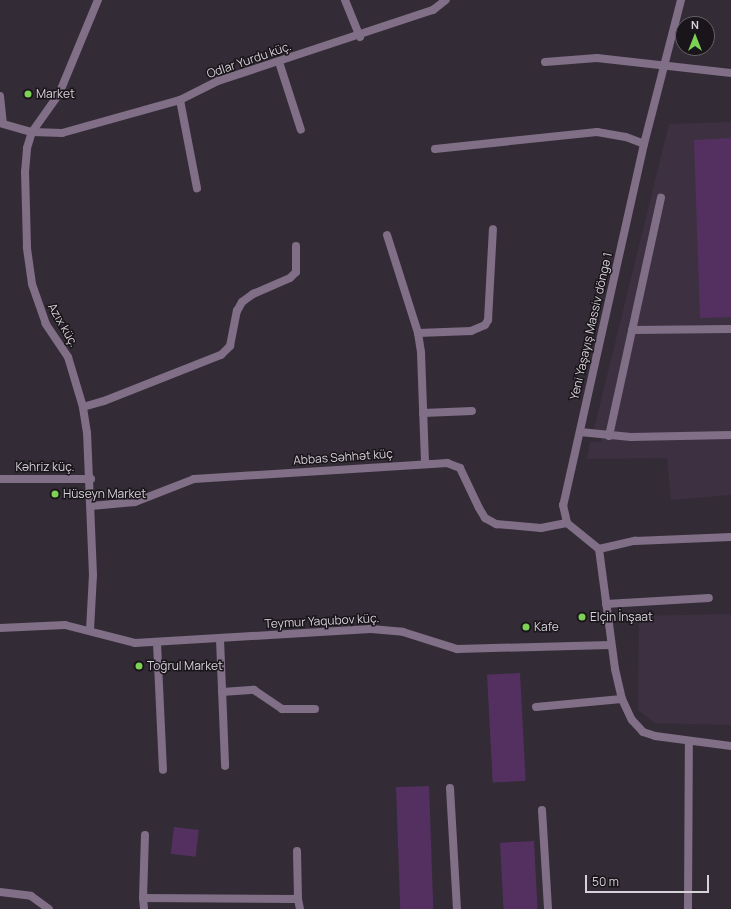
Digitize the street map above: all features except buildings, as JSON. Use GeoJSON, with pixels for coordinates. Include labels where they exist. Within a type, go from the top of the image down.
{"type":"FeatureCollection","features":[{"type":"Feature","properties":{"kind":"street","name":"Azıx küç."},"geometry":{"type":"LineString","coordinates":[[90,630],[93,576],[91,479],[83,407],[68,356],[46,324],[32,284],[27,247],[25,172],[32,132],[58,94],[98,0]]}},
{"type":"Feature","properties":{"kind":"street"},"geometry":{"type":"LineString","coordinates":[[345,0],[360,37]]}},
{"type":"Feature","properties":{"kind":"street","name":"Odlar Yurdu küç."},"geometry":{"type":"LineString","coordinates":[[1,123],[32,132],[62,134],[180,100],[218,81],[360,37],[433,10],[446,0]]}},
{"type":"Feature","properties":{"kind":"street","name":"Yeni Yaşayış Massiv döngə 1"},"geometry":{"type":"LineString","coordinates":[[567,523],[563,505],[644,144],[681,0]]}},
{"type":"Feature","properties":{"kind":"street"},"geometry":{"type":"LineString","coordinates":[[545,62],[597,58],[731,73]]}},
{"type":"Feature","properties":{"kind":"street"},"geometry":{"type":"LineString","coordinates":[[280,62],[301,130]]}},
{"type":"Feature","properties":{"kind":"street"},"geometry":{"type":"LineString","coordinates":[[0,96],[1,123]]}},
{"type":"Feature","properties":{"kind":"street"},"geometry":{"type":"LineString","coordinates":[[180,100],[197,188]]}},
{"type":"Feature","properties":{"kind":"street"},"geometry":{"type":"LineString","coordinates":[[435,149],[597,132],[626,137],[644,144]]}},
{"type":"Feature","properties":{"kind":"street"},"geometry":{"type":"LineString","coordinates":[[609,436],[661,198]]}},
{"type":"Feature","properties":{"kind":"street"},"geometry":{"type":"LineString","coordinates":[[418,333],[471,331],[485,325],[488,320],[494,229]]}},
{"type":"Feature","properties":{"kind":"street"},"geometry":{"type":"LineString","coordinates":[[387,235],[418,333],[425,463]]}},
{"type":"Feature","properties":{"kind":"street"},"geometry":{"type":"LineString","coordinates":[[83,407],[104,401],[221,355],[230,346],[237,311],[242,302],[253,294],[290,278],[296,272],[296,246]]}},
{"type":"Feature","properties":{"kind":"street"},"geometry":{"type":"LineString","coordinates":[[632,330],[731,330]]}},
{"type":"Feature","properties":{"kind":"street"},"geometry":{"type":"LineString","coordinates":[[423,413],[472,411]]}},
{"type":"Feature","properties":{"kind":"street"},"geometry":{"type":"LineString","coordinates":[[580,432],[609,436],[731,435]]}},
{"type":"Feature","properties":{"kind":"street","name":"Abbas Səhhət küç"},"geometry":{"type":"LineString","coordinates":[[91,506],[135,502],[194,479],[425,463],[451,464],[460,468],[485,518],[496,524],[541,528],[567,523]]}},
{"type":"Feature","properties":{"kind":"street","name":"Kəhriz küç."},"geometry":{"type":"LineString","coordinates":[[0,479],[91,479]]}},
{"type":"Feature","properties":{"kind":"street"},"geometry":{"type":"LineString","coordinates":[[567,523],[599,549],[610,645],[622,699],[632,720],[643,732],[690,741],[731,746]]}},
{"type":"Feature","properties":{"kind":"street"},"geometry":{"type":"LineString","coordinates":[[599,549],[635,541],[731,537]]}},
{"type":"Feature","properties":{"kind":"street"},"geometry":{"type":"LineString","coordinates":[[606,604],[709,598]]}},
{"type":"Feature","properties":{"kind":"street","name":"Teymur Yaqubov küç."},"geometry":{"type":"LineString","coordinates":[[0,628],[66,625],[90,630],[118,640],[157,643],[371,629],[403,632],[457,649],[610,645]]}},
{"type":"Feature","properties":{"kind":"street"},"geometry":{"type":"LineString","coordinates":[[220,639],[225,766]]}},
{"type":"Feature","properties":{"kind":"street"},"geometry":{"type":"LineString","coordinates":[[157,643],[163,770]]}},
{"type":"Feature","properties":{"kind":"street"},"geometry":{"type":"LineString","coordinates":[[222,692],[254,690],[282,708],[315,709]]}},
{"type":"Feature","properties":{"kind":"street"},"geometry":{"type":"LineString","coordinates":[[536,707],[622,699]]}},
{"type":"Feature","properties":{"kind":"street"},"geometry":{"type":"LineString","coordinates":[[688,909],[690,741]]}},
{"type":"Feature","properties":{"kind":"street"},"geometry":{"type":"LineString","coordinates":[[450,788],[457,909]]}},
{"type":"Feature","properties":{"kind":"street"},"geometry":{"type":"LineString","coordinates":[[542,810],[548,909]]}},
{"type":"Feature","properties":{"kind":"street"},"geometry":{"type":"LineString","coordinates":[[144,909],[145,835]]}},
{"type":"Feature","properties":{"kind":"street"},"geometry":{"type":"LineString","coordinates":[[297,851],[298,900],[300,909]]}},
{"type":"Feature","properties":{"kind":"street"},"geometry":{"type":"LineString","coordinates":[[0,892],[31,896],[49,909]]}},
{"type":"Feature","properties":{"kind":"street"},"geometry":{"type":"LineString","coordinates":[[143,898],[298,900]]}},
{"type":"Feature","properties":{"kind":"shaded area"},"geometry":{"type":"Polygon","coordinates":[[[731,122],[731,495],[671,500],[667,458],[587,459],[590,442],[601,442],[603,436],[604,431],[594,429],[669,124],[731,122]]]}},
{"type":"Feature","properties":{"kind":"shaded area"},"geometry":{"type":"Polygon","coordinates":[[[731,614],[731,725],[655,723],[638,710],[639,616],[731,614]]]}},
{"type":"Feature","properties":{"kind":"place","name":"Market"},"geometry":{"type":"Point","coordinates":[28,94]}},
{"type":"Feature","properties":{"kind":"place","name":"Hüseyn Market"},"geometry":{"type":"Point","coordinates":[55,494]}},
{"type":"Feature","properties":{"kind":"place","name":"Elçin İnşaat"},"geometry":{"type":"Point","coordinates":[582,617]}},
{"type":"Feature","properties":{"kind":"place","name":"Kafe"},"geometry":{"type":"Point","coordinates":[526,627]}},
{"type":"Feature","properties":{"kind":"place","name":"Toğrul Market"},"geometry":{"type":"Point","coordinates":[139,666]}}]}
